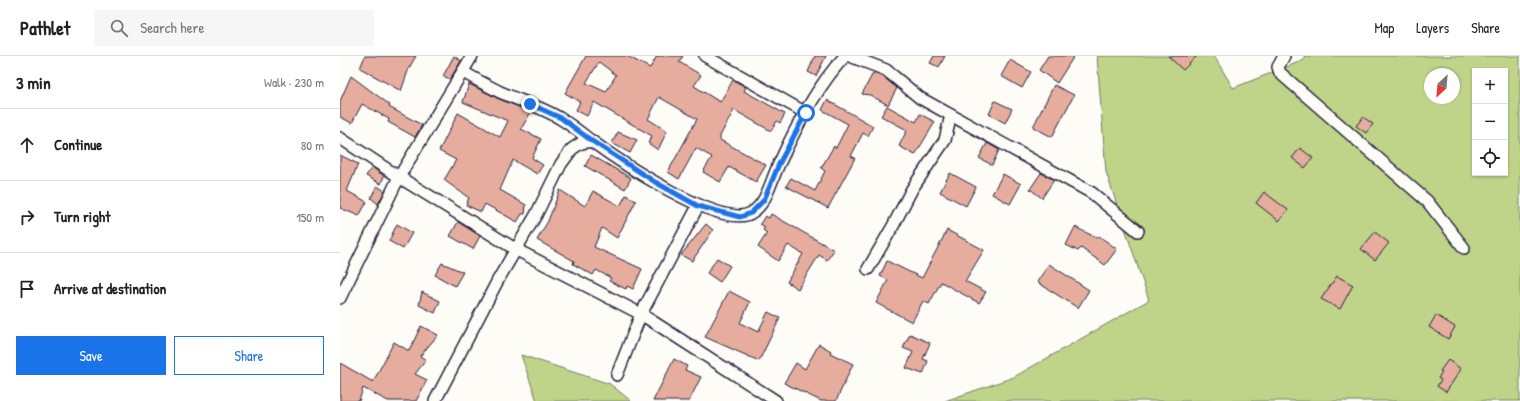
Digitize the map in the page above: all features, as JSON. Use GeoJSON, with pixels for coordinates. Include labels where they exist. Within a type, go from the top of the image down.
{"type":"FeatureCollection","features":[{"type":"Feature","properties":{"kind":"street"},"geometry":{"type":"LineString","coordinates":[[340,298],[399,177],[472,56]]}},
{"type":"Feature","properties":{"kind":"street"},"geometry":{"type":"LineString","coordinates":[[705,56],[806,113]]}},
{"type":"Feature","properties":{"kind":"street"},"geometry":{"type":"LineString","coordinates":[[463,72],[500,92],[561,118],[592,141],[655,182],[698,206],[740,217],[751,213],[764,200],[779,164],[806,113],[834,67],[845,56]]}},
{"type":"Feature","properties":{"kind":"street"},"geometry":{"type":"LineString","coordinates":[[850,56],[886,70],[920,98],[1092,193],[1138,231]]}},
{"type":"Feature","properties":{"kind":"street"},"geometry":{"type":"LineString","coordinates":[[1284,56],[1278,67],[1280,73],[1427,201],[1464,248]]}},
{"type":"Feature","properties":{"kind":"street"},"geometry":{"type":"LineString","coordinates":[[868,269],[893,226],[912,188],[945,140],[951,115]]}},
{"type":"Feature","properties":{"kind":"street"},"geometry":{"type":"LineString","coordinates":[[340,138],[399,177],[515,249],[641,314],[776,401]]}},
{"type":"Feature","properties":{"kind":"street"},"geometry":{"type":"LineString","coordinates":[[435,401],[515,249],[536,215],[561,164],[572,149],[581,143],[592,141]]}},
{"type":"Feature","properties":{"kind":"street"},"geometry":{"type":"LineString","coordinates":[[617,375],[641,314],[698,206]]}},
{"type":"Feature","properties":{"kind":"green space"},"geometry":{"type":"Polygon","coordinates":[[[1097,56],[1214,56],[1233,88],[1304,60],[1304,56],[1520,56],[1520,401],[945,401],[1014,377],[1149,300],[1106,172],[1097,56]]]}},
{"type":"Feature","properties":{"kind":"green space"},"geometry":{"type":"Polygon","coordinates":[[[521,355],[610,384],[631,401],[537,401],[521,355]]]}},
{"type":"Feature","properties":{"kind":"building"},"geometry":{"type":"Polygon","coordinates":[[[365,56],[416,56],[409,68],[401,91],[360,68],[365,56]]]}},
{"type":"Feature","properties":{"kind":"building"},"geometry":{"type":"Polygon","coordinates":[[[454,56],[461,61],[450,79],[443,76],[454,56]]]}},
{"type":"Feature","properties":{"kind":"building"},"geometry":{"type":"Polygon","coordinates":[[[586,56],[627,56],[650,68],[657,56],[683,56],[679,62],[701,75],[694,86],[720,102],[733,80],[746,87],[744,91],[785,114],[780,123],[777,121],[771,131],[734,110],[720,136],[720,140],[766,165],[756,182],[729,167],[720,182],[703,172],[712,157],[696,148],[679,179],[668,172],[697,119],[659,97],[648,119],[667,131],[658,150],[648,143],[652,136],[594,102],[587,116],[576,110],[580,102],[565,93],[586,56]],[[599,62],[586,83],[606,92],[616,75],[599,62]]]}},
{"type":"Feature","properties":{"kind":"building"},"geometry":{"type":"Polygon","coordinates":[[[815,56],[826,56],[816,76],[808,72],[815,56]]]}},
{"type":"Feature","properties":{"kind":"building"},"geometry":{"type":"Polygon","coordinates":[[[934,56],[945,56],[939,67],[930,63],[934,56]]]}},
{"type":"Feature","properties":{"kind":"building"},"geometry":{"type":"Polygon","coordinates":[[[1048,56],[1074,56],[1057,83],[1039,70],[1048,56]]]}},
{"type":"Feature","properties":{"kind":"building"},"geometry":{"type":"Polygon","coordinates":[[[1168,56],[1197,56],[1183,70],[1168,56]]]}},
{"type":"Feature","properties":{"kind":"building"},"geometry":{"type":"Polygon","coordinates":[[[1010,60],[1031,72],[1022,88],[1001,76],[1010,60]]]}},
{"type":"Feature","properties":{"kind":"building"},"geometry":{"type":"Polygon","coordinates":[[[875,74],[882,76],[897,88],[888,105],[870,95],[862,94],[872,75],[875,74]]]}},
{"type":"Feature","properties":{"kind":"building"},"geometry":{"type":"Polygon","coordinates":[[[351,76],[390,105],[389,107],[422,125],[415,137],[388,122],[389,119],[362,104],[352,123],[340,117],[340,101],[351,76]]]}},
{"type":"Feature","properties":{"kind":"building"},"geometry":{"type":"Polygon","coordinates":[[[469,84],[497,98],[531,112],[521,129],[541,139],[532,158],[543,165],[537,174],[513,160],[500,190],[526,205],[525,214],[522,214],[517,222],[485,204],[481,212],[466,205],[469,198],[444,180],[456,160],[439,151],[458,113],[500,137],[508,121],[463,102],[469,84]]]}},
{"type":"Feature","properties":{"kind":"building"},"geometry":{"type":"Polygon","coordinates":[[[1054,85],[1074,95],[1052,137],[1033,127],[1054,85]]]}},
{"type":"Feature","properties":{"kind":"building"},"geometry":{"type":"Polygon","coordinates":[[[827,100],[873,126],[868,136],[863,133],[851,156],[855,158],[828,208],[786,186],[791,178],[815,191],[825,171],[821,168],[834,146],[836,148],[848,124],[822,110],[827,100]]]}},
{"type":"Feature","properties":{"kind":"building"},"geometry":{"type":"Polygon","coordinates":[[[995,101],[1012,109],[1005,123],[989,114],[995,101]]]}},
{"type":"Feature","properties":{"kind":"building"},"geometry":{"type":"Polygon","coordinates":[[[887,106],[916,122],[920,114],[935,122],[915,155],[899,146],[907,130],[881,116],[887,106]]]}},
{"type":"Feature","properties":{"kind":"building"},"geometry":{"type":"Polygon","coordinates":[[[1363,117],[1373,124],[1366,133],[1356,126],[1363,117]]]}},
{"type":"Feature","properties":{"kind":"building"},"geometry":{"type":"Polygon","coordinates":[[[618,132],[637,140],[630,153],[612,143],[618,132]]]}},
{"type":"Feature","properties":{"kind":"building"},"geometry":{"type":"Polygon","coordinates":[[[987,143],[999,150],[992,165],[979,158],[987,143]]]}},
{"type":"Feature","properties":{"kind":"building"},"geometry":{"type":"Polygon","coordinates":[[[1300,148],[1313,158],[1305,168],[1292,158],[1300,148]]]}},
{"type":"Feature","properties":{"kind":"building"},"geometry":{"type":"Polygon","coordinates":[[[340,155],[358,164],[347,191],[367,202],[359,216],[340,208],[340,155]]]}},
{"type":"Feature","properties":{"kind":"building"},"geometry":{"type":"Polygon","coordinates":[[[591,155],[631,178],[625,189],[585,166],[591,155]]]}},
{"type":"Feature","properties":{"kind":"building"},"geometry":{"type":"Polygon","coordinates":[[[372,167],[384,176],[381,184],[366,176],[372,167]]]}},
{"type":"Feature","properties":{"kind":"building"},"geometry":{"type":"Polygon","coordinates":[[[950,173],[976,187],[966,206],[940,192],[950,173]]]}},
{"type":"Feature","properties":{"kind":"building"},"geometry":{"type":"Polygon","coordinates":[[[1041,173],[1054,180],[1042,198],[1030,189],[1041,173]]]}},
{"type":"Feature","properties":{"kind":"building"},"geometry":{"type":"Polygon","coordinates":[[[1003,174],[1021,184],[1010,204],[992,194],[1003,174]]]}},
{"type":"Feature","properties":{"kind":"building"},"geometry":{"type":"Polygon","coordinates":[[[377,186],[385,191],[378,204],[371,198],[377,186]]]}},
{"type":"Feature","properties":{"kind":"building"},"geometry":{"type":"Polygon","coordinates":[[[560,190],[585,206],[593,191],[620,206],[626,195],[636,201],[617,238],[602,228],[594,247],[642,269],[633,289],[627,286],[626,289],[609,281],[611,278],[596,270],[593,275],[573,264],[574,261],[537,240],[548,221],[560,190]]]}},
{"type":"Feature","properties":{"kind":"building"},"geometry":{"type":"Polygon","coordinates":[[[1264,192],[1288,210],[1279,221],[1256,203],[1264,192]]]}},
{"type":"Feature","properties":{"kind":"building"},"geometry":{"type":"Polygon","coordinates":[[[771,214],[834,250],[827,260],[819,255],[798,289],[787,282],[803,254],[788,245],[778,261],[758,247],[767,233],[763,230],[765,227],[760,224],[765,216],[769,218],[771,214]]]}},
{"type":"Feature","properties":{"kind":"building"},"geometry":{"type":"Polygon","coordinates":[[[458,222],[480,236],[473,249],[450,236],[458,222]]]}},
{"type":"Feature","properties":{"kind":"building"},"geometry":{"type":"Polygon","coordinates":[[[397,224],[412,233],[403,249],[389,241],[397,224]]]}},
{"type":"Feature","properties":{"kind":"building"},"geometry":{"type":"Polygon","coordinates":[[[706,224],[713,230],[692,261],[681,255],[706,224]]]}},
{"type":"Feature","properties":{"kind":"building"},"geometry":{"type":"Polygon","coordinates":[[[1075,227],[1097,238],[1099,236],[1117,249],[1105,265],[1081,248],[1078,251],[1066,245],[1075,227]]]}},
{"type":"Feature","properties":{"kind":"building"},"geometry":{"type":"Polygon","coordinates":[[[947,230],[984,250],[965,281],[986,292],[979,303],[941,282],[929,304],[923,301],[912,322],[876,303],[888,280],[880,276],[887,261],[922,278],[947,230]]]}},
{"type":"Feature","properties":{"kind":"building"},"geometry":{"type":"Polygon","coordinates":[[[1375,232],[1389,243],[1375,260],[1361,249],[1375,232]]]}},
{"type":"Feature","properties":{"kind":"building"},"geometry":{"type":"Polygon","coordinates":[[[717,258],[730,266],[720,282],[707,273],[717,258]]]}},
{"type":"Feature","properties":{"kind":"building"},"geometry":{"type":"Polygon","coordinates":[[[442,263],[463,272],[455,286],[435,275],[442,263]]]}},
{"type":"Feature","properties":{"kind":"building"},"geometry":{"type":"Polygon","coordinates":[[[1049,264],[1089,290],[1078,308],[1037,282],[1049,264]]]}},
{"type":"Feature","properties":{"kind":"building"},"geometry":{"type":"Polygon","coordinates":[[[1337,276],[1353,285],[1340,309],[1321,299],[1337,276]]]}},
{"type":"Feature","properties":{"kind":"building"},"geometry":{"type":"Polygon","coordinates":[[[729,291],[750,302],[740,323],[758,332],[768,312],[780,318],[759,361],[705,337],[729,291]]]}},
{"type":"Feature","properties":{"kind":"building"},"geometry":{"type":"Polygon","coordinates":[[[422,292],[440,301],[435,313],[419,305],[422,292]]]}},
{"type":"Feature","properties":{"kind":"building"},"geometry":{"type":"Polygon","coordinates":[[[1436,315],[1455,327],[1448,339],[1429,327],[1436,315]]]}},
{"type":"Feature","properties":{"kind":"building"},"geometry":{"type":"Polygon","coordinates":[[[421,326],[438,335],[420,356],[426,360],[415,374],[427,380],[416,401],[388,401],[363,388],[359,401],[340,401],[340,363],[373,382],[394,342],[409,351],[421,326]]]}},
{"type":"Feature","properties":{"kind":"building"},"geometry":{"type":"Polygon","coordinates":[[[910,334],[930,343],[923,359],[928,361],[923,374],[906,368],[913,352],[903,348],[910,334]]]}},
{"type":"Feature","properties":{"kind":"building"},"geometry":{"type":"Polygon","coordinates":[[[819,344],[831,351],[830,353],[853,364],[836,401],[821,401],[784,383],[796,363],[805,369],[819,344]]]}},
{"type":"Feature","properties":{"kind":"building"},"geometry":{"type":"Polygon","coordinates":[[[674,359],[687,366],[685,370],[701,377],[689,401],[653,401],[674,359]]]}},
{"type":"Feature","properties":{"kind":"building"},"geometry":{"type":"Polygon","coordinates":[[[1448,360],[1461,369],[1446,392],[1437,386],[1441,380],[1438,378],[1442,372],[1440,371],[1448,360]]]}},
{"type":"Feature","properties":{"kind":"route"},"geometry":{"type":"LineString","coordinates":[[530,104],[561,118],[592,141],[655,182],[698,206],[740,217],[751,213],[764,200],[779,164],[806,113]]}}]}
